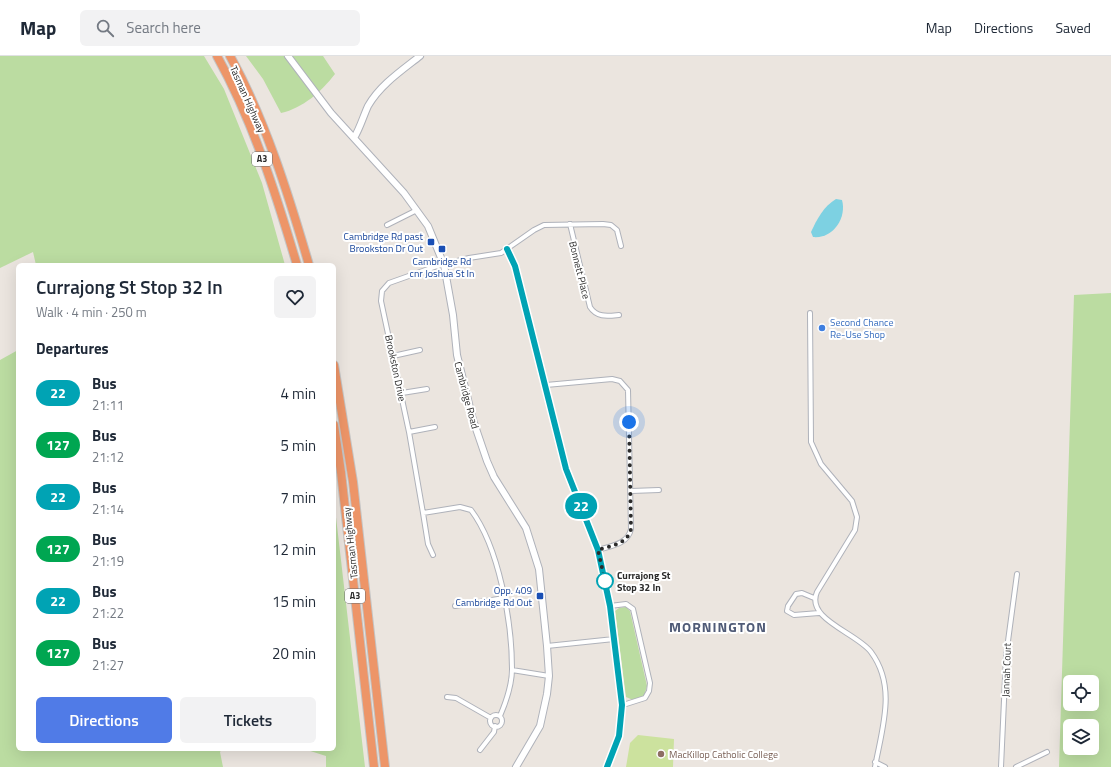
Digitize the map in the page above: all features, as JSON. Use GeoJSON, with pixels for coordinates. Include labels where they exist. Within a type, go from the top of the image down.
{"type":"FeatureCollection","features":[{"type":"Feature","properties":{"kind":"highway","name":"Tasman Highway"},"geometry":{"type":"LineString","coordinates":[[217,56],[235,91],[261,156],[281,210],[296,263]]}},
{"type":"Feature","properties":{"kind":"highway","name":"Tasman Highway"},"geometry":{"type":"LineString","coordinates":[[230,56],[241,76],[274,158],[308,263]]}},
{"type":"Feature","properties":{"kind":"highway","name":"Tasman Highway"},"geometry":{"type":"LineString","coordinates":[[336,377],[353,482],[385,767]]}},
{"type":"Feature","properties":{"kind":"highway","name":"Tasman Highway"},"geometry":{"type":"LineString","coordinates":[[336,438],[374,767]]}},
{"type":"Feature","properties":{"kind":"main road","name":"Cambridge Road"},"geometry":{"type":"LineString","coordinates":[[288,56],[330,113],[404,192],[428,226],[444,264],[453,315],[457,355],[475,427],[494,477],[518,514],[533,546],[539,569],[549,676],[547,694],[540,726],[516,767]]}},
{"type":"Feature","properties":{"kind":"main road"},"geometry":{"type":"LineString","coordinates":[[354,138],[360,128],[368,107],[376,94],[392,78],[420,56]]}},
{"type":"Feature","properties":{"kind":"street"},"geometry":{"type":"LineString","coordinates":[[388,224],[417,210]]}},
{"type":"Feature","properties":{"kind":"street","name":"Bonnett Place"},"geometry":{"type":"LineString","coordinates":[[570,224],[590,307],[594,312],[601,316],[619,315]]}},
{"type":"Feature","properties":{"kind":"street"},"geometry":{"type":"LineString","coordinates":[[444,264],[469,258],[493,255],[507,249],[538,227],[548,225],[611,225],[617,230],[621,246]]}},
{"type":"Feature","properties":{"kind":"street"},"geometry":{"type":"LineString","coordinates":[[507,249],[515,266],[566,469],[598,550],[610,606],[622,705],[619,736],[607,767]]}},
{"type":"Feature","properties":{"kind":"street","name":"Brookston Drive"},"geometry":{"type":"LineString","coordinates":[[433,555],[428,544],[402,394],[381,301],[382,291],[389,283],[444,264]]}},
{"type":"Feature","properties":{"kind":"street"},"geometry":{"type":"LineString","coordinates":[[810,313],[811,442],[821,464],[852,501],[857,517],[855,530],[814,598],[815,607],[819,614],[864,644],[877,661],[883,674],[886,686],[886,702],[875,765],[885,767]]}},
{"type":"Feature","properties":{"kind":"street"},"geometry":{"type":"LineString","coordinates":[[393,356],[420,350]]}},
{"type":"Feature","properties":{"kind":"street"},"geometry":{"type":"LineString","coordinates":[[546,385],[612,379],[620,381],[625,385],[628,394],[631,529],[629,536],[622,542],[598,550]]}},
{"type":"Feature","properties":{"kind":"street"},"geometry":{"type":"LineString","coordinates":[[402,394],[427,389]]}},
{"type":"Feature","properties":{"kind":"street"},"geometry":{"type":"LineString","coordinates":[[409,432],[435,427]]}},
{"type":"Feature","properties":{"kind":"street"},"geometry":{"type":"LineString","coordinates":[[631,491],[659,490]]}},
{"type":"Feature","properties":{"kind":"street"},"geometry":{"type":"LineString","coordinates":[[423,513],[460,507],[471,510],[493,553],[504,598],[512,670],[507,697],[500,716],[502,723],[495,726]]}},
{"type":"Feature","properties":{"kind":"street","name":"Jannah Court"},"geometry":{"type":"LineString","coordinates":[[1002,767],[1006,656],[1017,574]]}},
{"type":"Feature","properties":{"kind":"street"},"geometry":{"type":"LineString","coordinates":[[814,598],[802,593],[796,594],[788,606],[787,611],[794,615],[819,614]]}},
{"type":"Feature","properties":{"kind":"street"},"geometry":{"type":"LineString","coordinates":[[455,606],[504,598]]}},
{"type":"Feature","properties":{"kind":"street"},"geometry":{"type":"LineString","coordinates":[[610,606],[626,604],[633,609],[650,683],[650,691],[645,698],[622,705]]}},
{"type":"Feature","properties":{"kind":"street"},"geometry":{"type":"LineString","coordinates":[[547,646],[614,639]]}},
{"type":"Feature","properties":{"kind":"street"},"geometry":{"type":"LineString","coordinates":[[512,670],[549,676]]}},
{"type":"Feature","properties":{"kind":"street"},"geometry":{"type":"LineString","coordinates":[[447,697],[456,698],[491,718]]}},
{"type":"Feature","properties":{"kind":"street"},"geometry":{"type":"LineString","coordinates":[[491,718],[495,715],[500,716]]}},
{"type":"Feature","properties":{"kind":"street"},"geometry":{"type":"LineString","coordinates":[[491,718],[491,723],[495,726]]}},
{"type":"Feature","properties":{"kind":"street"},"geometry":{"type":"LineString","coordinates":[[480,750],[494,732],[495,726]]}},
{"type":"Feature","properties":{"kind":"street"},"geometry":{"type":"LineString","coordinates":[[1016,767],[1047,752]]}},
{"type":"Feature","properties":{"kind":"green space"},"geometry":{"type":"Polygon","coordinates":[[[0,56],[204,56],[224,89],[262,183],[284,263],[36,263],[33,252],[0,268],[0,56]]]}},
{"type":"Feature","properties":{"kind":"green space"},"geometry":{"type":"Polygon","coordinates":[[[246,56],[323,56],[335,74],[318,93],[297,107],[281,113],[263,79],[246,56]]]}},
{"type":"Feature","properties":{"kind":"green space"},"geometry":{"type":"Polygon","coordinates":[[[1111,293],[1111,767],[1059,767],[1074,295],[1111,293]]]}},
{"type":"Feature","properties":{"kind":"green space"},"geometry":{"type":"Polygon","coordinates":[[[16,351],[16,751],[221,751],[223,767],[0,767],[0,360],[16,351]]]}},
{"type":"Feature","properties":{"kind":"green space"},"geometry":{"type":"Polygon","coordinates":[[[336,517],[365,767],[326,767],[326,756],[310,751],[336,751],[336,517]]]}},
{"type":"Feature","properties":{"kind":"green space"},"geometry":{"type":"Polygon","coordinates":[[[626,607],[630,611],[647,686],[644,696],[633,700],[626,697],[615,611],[619,608],[626,607]]]}},
{"type":"Feature","properties":{"kind":"green space"},"geometry":{"type":"Polygon","coordinates":[[[638,735],[674,739],[673,767],[626,767],[630,743],[638,735]]]}},
{"type":"Feature","properties":{"kind":"water"},"geometry":{"type":"Polygon","coordinates":[[[836,199],[842,200],[843,207],[837,226],[827,235],[813,237],[811,232],[818,218],[824,209],[836,199]]]}},
{"type":"Feature","properties":{"kind":"bus line","name":"22"},"geometry":{"type":"LineString","coordinates":[[507,249],[515,266],[566,469],[598,550],[610,606],[622,705],[622,717],[619,736],[607,767]]}},
{"type":"Feature","properties":{"kind":"place","name":"Cambridge Rd past Brookston Dr Out"},"geometry":{"type":"Point","coordinates":[431,242]}},
{"type":"Feature","properties":{"kind":"place","name":"Cambridge Rd cnr Joshua St In"},"geometry":{"type":"Point","coordinates":[442,249]}},
{"type":"Feature","properties":{"kind":"place","name":"Second Chance Re-Use Shop"},"geometry":{"type":"Point","coordinates":[822,328]}},
{"type":"Feature","properties":{"kind":"place","name":"Currajong St Stop 32 In"},"geometry":{"type":"Point","coordinates":[605,581]}},
{"type":"Feature","properties":{"kind":"place","name":"Opp. 409 Cambridge Rd Out"},"geometry":{"type":"Point","coordinates":[540,596]}},
{"type":"Feature","properties":{"kind":"place","name":"MacKillop Catholic College"},"geometry":{"type":"Point","coordinates":[661,754]}},
{"type":"Feature","properties":{"kind":"district","name":"MORNINGTON"},"geometry":{"type":"Point","coordinates":[718,627]}},
{"type":"Feature","properties":{"kind":"route"},"geometry":{"type":"LineString","coordinates":[[605,581],[598,550],[622,542],[628,538],[631,532],[629,422]]}}]}
